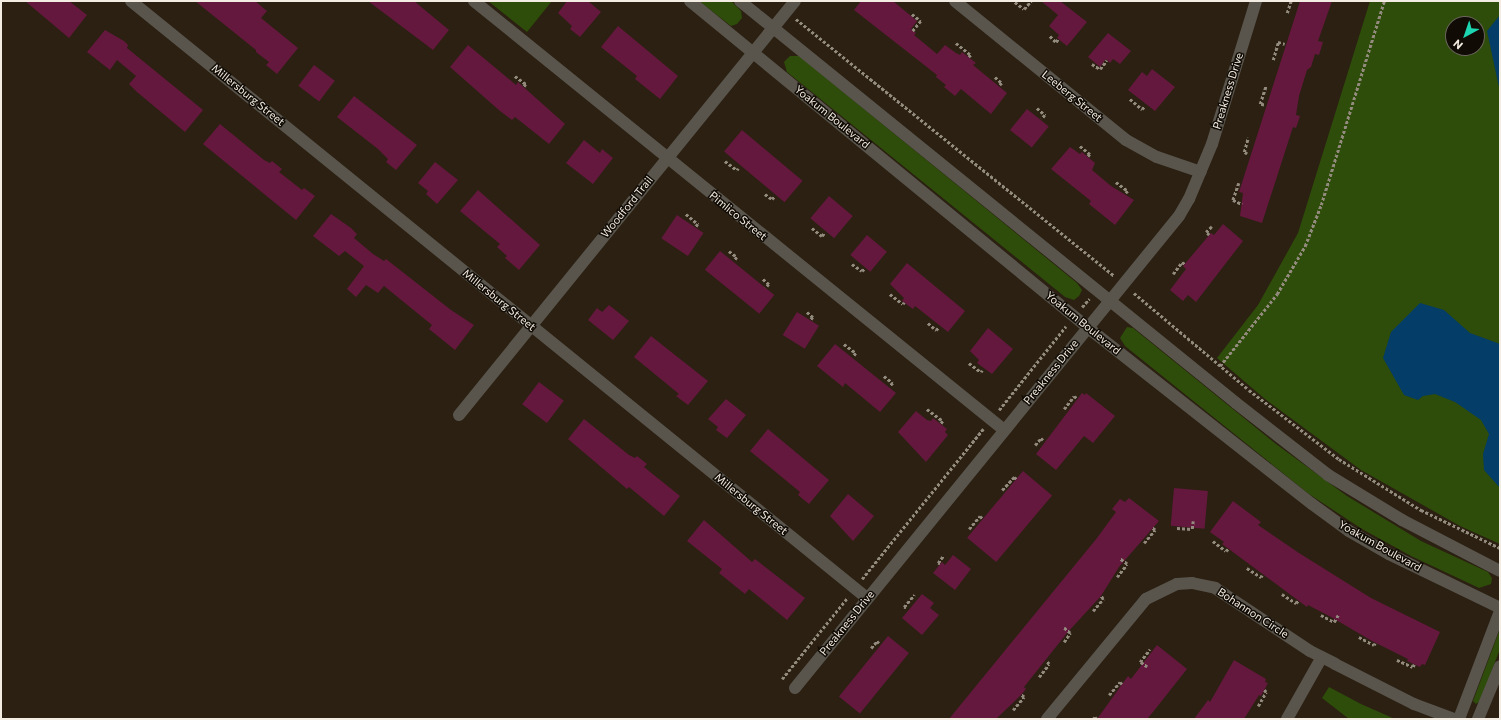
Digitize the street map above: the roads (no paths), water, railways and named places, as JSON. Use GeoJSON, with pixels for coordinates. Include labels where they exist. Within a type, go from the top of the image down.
{"type":"FeatureCollection","features":[{"type":"Feature","properties":{"kind":"street","name":"Millersburg Street"},"geometry":{"type":"LineString","coordinates":[[131,1],[867,598]]}},
{"type":"Feature","properties":{"kind":"street","name":"Pimlico Street"},"geometry":{"type":"LineString","coordinates":[[474,1],[1003,430]]}},
{"type":"Feature","properties":{"kind":"street","name":"Yoakum Boulevard"},"geometry":{"type":"LineString","coordinates":[[690,1],[1087,327],[1349,531],[1389,554],[1500,610]]}},
{"type":"Feature","properties":{"kind":"street"},"geometry":{"type":"LineString","coordinates":[[740,1],[1328,475],[1402,520],[1500,571]]}},
{"type":"Feature","properties":{"kind":"street","name":"Woodford Trail"},"geometry":{"type":"LineString","coordinates":[[460,415],[795,1]]}},
{"type":"Feature","properties":{"kind":"street","name":"Leeberg Street"},"geometry":{"type":"LineString","coordinates":[[955,1],[1126,140],[1156,157],[1201,172]]}},
{"type":"Feature","properties":{"kind":"street","name":"Preakness Drive"},"geometry":{"type":"LineString","coordinates":[[795,688],[1003,430],[1179,216],[1189,199],[1201,172],[1256,1]]}},
{"type":"Feature","properties":{"kind":"street","name":"Bohannon Circle"},"geometry":{"type":"LineString","coordinates":[[1047,719],[1136,609],[1158,591],[1177,584],[1192,583],[1215,588],[1322,657],[1414,704],[1454,719]]}},
{"type":"Feature","properties":{"kind":"street"},"geometry":{"type":"LineString","coordinates":[[1459,719],[1500,610]]}},
{"type":"Feature","properties":{"kind":"street"},"geometry":{"type":"LineString","coordinates":[[1287,719],[1322,657]]}},
{"type":"Feature","properties":{"kind":"street"},"geometry":{"type":"LineString","coordinates":[[1478,719],[1500,666]]}},
{"type":"Feature","properties":{"kind":"water"},"geometry":{"type":"Polygon","coordinates":[[[1500,15],[1500,92],[1487,31],[1500,15]]]}},
{"type":"Feature","properties":{"kind":"water"},"geometry":{"type":"Polygon","coordinates":[[[1420,303],[1444,310],[1470,333],[1500,344],[1500,488],[1484,470],[1483,454],[1489,434],[1481,420],[1455,402],[1435,394],[1423,396],[1418,400],[1404,395],[1383,358],[1391,332],[1420,303]]]}}]}
